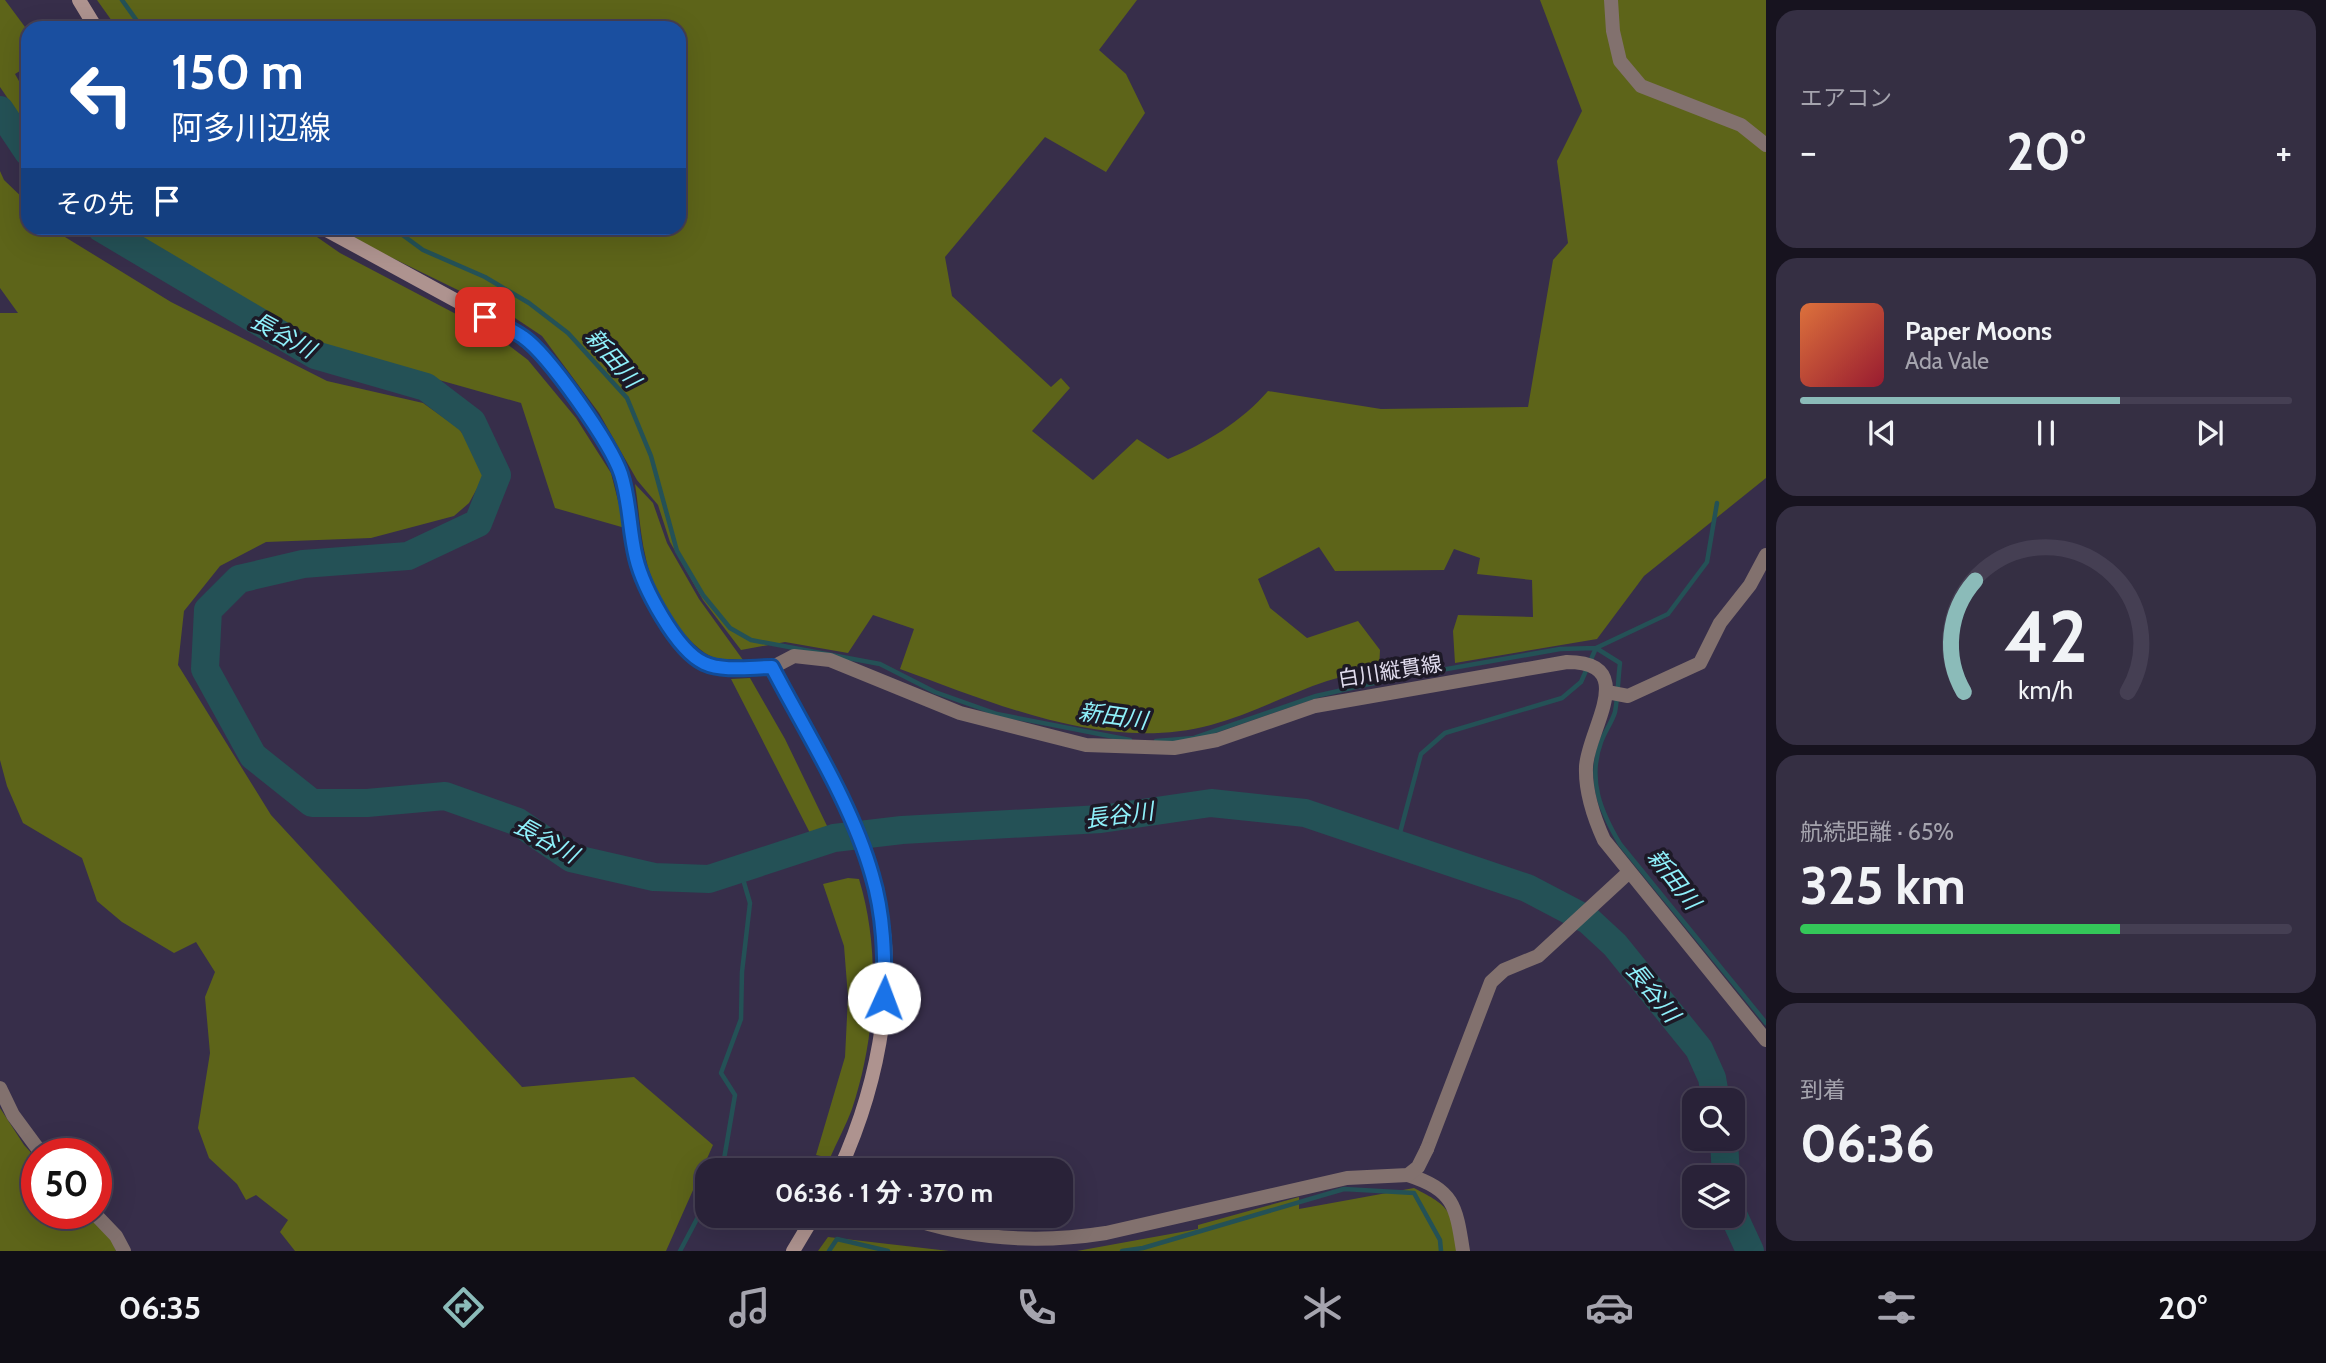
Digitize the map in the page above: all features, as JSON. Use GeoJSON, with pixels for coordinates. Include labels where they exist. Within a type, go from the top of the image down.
{"type":"FeatureCollection","features":[{"type":"Feature","properties":{"kind":"main road"},"geometry":{"type":"LineString","coordinates":[[79,0],[92,21]]}},
{"type":"Feature","properties":{"kind":"main road"},"geometry":{"type":"LineString","coordinates":[[336,235],[523,337],[541,354],[612,452],[629,506],[636,557],[643,580],[681,643],[704,663],[714,666],[772,667],[851,821],[872,875],[882,926],[885,964],[881,1028],[870,1089],[844,1158]]}},
{"type":"Feature","properties":{"kind":"main road"},"geometry":{"type":"LineString","coordinates":[[793,1251],[807,1228]]}},
{"type":"Feature","properties":{"kind":"street"},"geometry":{"type":"LineString","coordinates":[[1611,0],[1613,31],[1620,61],[1640,86],[1741,125],[1766,145]]}},
{"type":"Feature","properties":{"kind":"street"},"geometry":{"type":"LineString","coordinates":[[1766,555],[1750,585],[1720,623],[1700,663],[1616,694],[1586,767],[1591,812],[1604,840],[1628,873],[1699,955],[1766,1040]]}},
{"type":"Feature","properties":{"kind":"street","name":"白川縦貫線"},"geometry":{"type":"LineString","coordinates":[[772,667],[794,656],[830,660],[973,717],[1086,745],[1174,748],[1216,740],[1315,706],[1364,695],[1484,678],[1546,664],[1566,662],[1590,666],[1602,675],[1616,694]]}},
{"type":"Feature","properties":{"kind":"street"},"geometry":{"type":"LineString","coordinates":[[1408,1174],[1419,1167],[1427,1149],[1491,982],[1504,970],[1538,956],[1628,873]]}},
{"type":"Feature","properties":{"kind":"street"},"geometry":{"type":"LineString","coordinates":[[0,1088],[13,1115],[30,1138]]}},
{"type":"Feature","properties":{"kind":"street"},"geometry":{"type":"LineString","coordinates":[[947,1228],[977,1236],[1065,1239],[1106,1233],[1348,1178],[1408,1174],[1429,1182],[1454,1203],[1462,1251]]}},
{"type":"Feature","properties":{"kind":"street"},"geometry":{"type":"LineString","coordinates":[[109,1229],[124,1251]]}},
{"type":"Feature","properties":{"kind":"green space"},"geometry":{"type":"Polygon","coordinates":[[[0,0],[5,0],[21,22],[21,70],[15,74],[21,85],[21,118],[0,87],[0,0]]]}},
{"type":"Feature","properties":{"kind":"green space"},"geometry":{"type":"Polygon","coordinates":[[[97,0],[1137,0],[1099,50],[1126,74],[1145,113],[1106,172],[1045,137],[945,257],[952,296],[1051,387],[1061,378],[1070,388],[1032,431],[1093,480],[1137,439],[1168,459],[1222,431],[1268,391],[1381,409],[1528,407],[1553,260],[1568,243],[1557,161],[1582,111],[1540,0],[1766,0],[1766,478],[1644,576],[1597,639],[1455,663],[1453,631],[1458,615],[1533,617],[1532,580],[1477,574],[1480,558],[1454,549],[1444,570],[1335,571],[1319,547],[1258,579],[1270,608],[1307,638],[1358,621],[1380,650],[1379,669],[1327,681],[1211,725],[1172,732],[1132,733],[1052,721],[900,669],[914,629],[873,615],[848,653],[785,642],[741,650],[703,600],[670,542],[658,505],[637,480],[599,413],[542,336],[515,318],[350,235],[686,235],[686,21],[112,21],[97,0]]]}},
{"type":"Feature","properties":{"kind":"green space"},"geometry":{"type":"Polygon","coordinates":[[[0,171],[4,180],[21,196],[21,235],[63,235],[171,302],[327,381],[423,403],[458,428],[477,452],[485,474],[469,503],[454,516],[371,538],[266,542],[220,566],[184,611],[178,665],[271,815],[522,1087],[634,1077],[713,1145],[707,1158],[695,1158],[695,1186],[666,1251],[295,1251],[280,1232],[288,1220],[256,1195],[246,1200],[237,1184],[209,1158],[198,1128],[210,1053],[205,997],[215,972],[196,942],[174,953],[122,922],[97,901],[82,858],[23,823],[7,786],[0,760],[0,313],[18,313],[0,288],[0,171]]]}},
{"type":"Feature","properties":{"kind":"green space"},"geometry":{"type":"Polygon","coordinates":[[[133,235],[314,235],[340,253],[494,334],[528,360],[576,418],[611,473],[625,528],[555,508],[521,403],[329,349],[133,235]]]}},
{"type":"Feature","properties":{"kind":"green space"},"geometry":{"type":"Polygon","coordinates":[[[635,484],[653,503],[667,543],[699,599],[743,660],[719,659],[704,652],[682,631],[672,616],[649,571],[635,484]]]}},
{"type":"Feature","properties":{"kind":"green space"},"geometry":{"type":"Polygon","coordinates":[[[750,678],[785,739],[829,830],[811,835],[731,679],[750,678]]]}},
{"type":"Feature","properties":{"kind":"green space"},"geometry":{"type":"Polygon","coordinates":[[[848,878],[859,879],[871,935],[873,964],[871,1024],[860,1081],[852,1109],[830,1158],[816,1155],[845,1057],[848,997],[844,946],[823,884],[848,878]]]}},
{"type":"Feature","properties":{"kind":"green space"},"geometry":{"type":"Polygon","coordinates":[[[0,1108],[21,1140],[21,1229],[102,1229],[111,1239],[116,1251],[0,1251],[0,1108]]]}},
{"type":"Feature","properties":{"kind":"green space"},"geometry":{"type":"Polygon","coordinates":[[[1414,1188],[1436,1200],[1447,1211],[1454,1227],[1459,1251],[1077,1251],[1198,1229],[1198,1225],[1299,1197],[1299,1209],[1414,1188]]]}},
{"type":"Feature","properties":{"kind":"green space"},"geometry":{"type":"Polygon","coordinates":[[[828,1237],[949,1251],[818,1251],[828,1237]]]}},
{"type":"Feature","properties":{"kind":"waterway","name":"新田川"},"geometry":{"type":"LineString","coordinates":[[122,0],[137,21]]}},
{"type":"Feature","properties":{"kind":"waterway","name":"長谷川"},"geometry":{"type":"LineString","coordinates":[[0,110],[21,142]]}},
{"type":"Feature","properties":{"kind":"waterway","name":"長谷川"},"geometry":{"type":"LineString","coordinates":[[113,235],[315,355],[426,387],[472,422],[497,475],[478,523],[408,556],[303,564],[239,579],[208,610],[205,669],[253,756],[312,803],[367,803],[445,796],[518,822],[571,858],[654,877],[709,879],[834,838],[902,830],[1101,819],[1211,803],[1305,813],[1527,888],[1588,920],[1615,945],[1699,1049],[1714,1088]]}},
{"type":"Feature","properties":{"kind":"waterway","name":"新田川"},"geometry":{"type":"LineString","coordinates":[[403,235],[423,250],[485,277],[529,303],[568,333],[627,398],[651,456],[677,551],[703,595],[730,628],[751,640],[880,664],[935,692],[997,714],[1130,740]]}},
{"type":"Feature","properties":{"kind":"waterway"},"geometry":{"type":"LineString","coordinates":[[1397,844],[1421,754],[1445,733],[1562,698],[1581,682],[1596,648],[1668,614],[1707,562],[1717,503]]}},
{"type":"Feature","properties":{"kind":"waterway","name":"新田川"},"geometry":{"type":"LineString","coordinates":[[1156,741],[1194,738],[1316,696],[1396,678],[1560,649],[1596,648],[1620,663],[1615,712],[1601,742],[1595,769],[1598,795],[1607,820],[1620,844],[1766,1023]]}},
{"type":"Feature","properties":{"kind":"waterway"},"geometry":{"type":"LineString","coordinates":[[724,1158],[735,1095],[721,1073],[741,1019],[742,972],[750,903],[740,869]]}},
{"type":"Feature","properties":{"kind":"waterway","name":"長谷川"},"geometry":{"type":"LineString","coordinates":[[1725,1151],[1725,1165]]}},
{"type":"Feature","properties":{"kind":"waterway"},"geometry":{"type":"LineString","coordinates":[[1122,1251],[1143,1248],[1344,1189],[1414,1193],[1440,1240],[1441,1251]]}},
{"type":"Feature","properties":{"kind":"waterway"},"geometry":{"type":"LineString","coordinates":[[680,1251],[695,1223]]}},
{"type":"Feature","properties":{"kind":"waterway","name":"長谷川"},"geometry":{"type":"LineString","coordinates":[[1739,1228],[1750,1251]]}},
{"type":"Feature","properties":{"kind":"waterway"},"geometry":{"type":"LineString","coordinates":[[829,1251],[837,1239],[888,1251]]}},
{"type":"Feature","properties":{"kind":"route"},"geometry":{"type":"LineString","coordinates":[[485,317],[523,337],[541,354],[612,452],[621,473],[629,506],[636,557],[643,580],[681,643],[704,663],[714,666],[772,667],[851,821],[872,875],[882,926],[884,998]]}}]}
